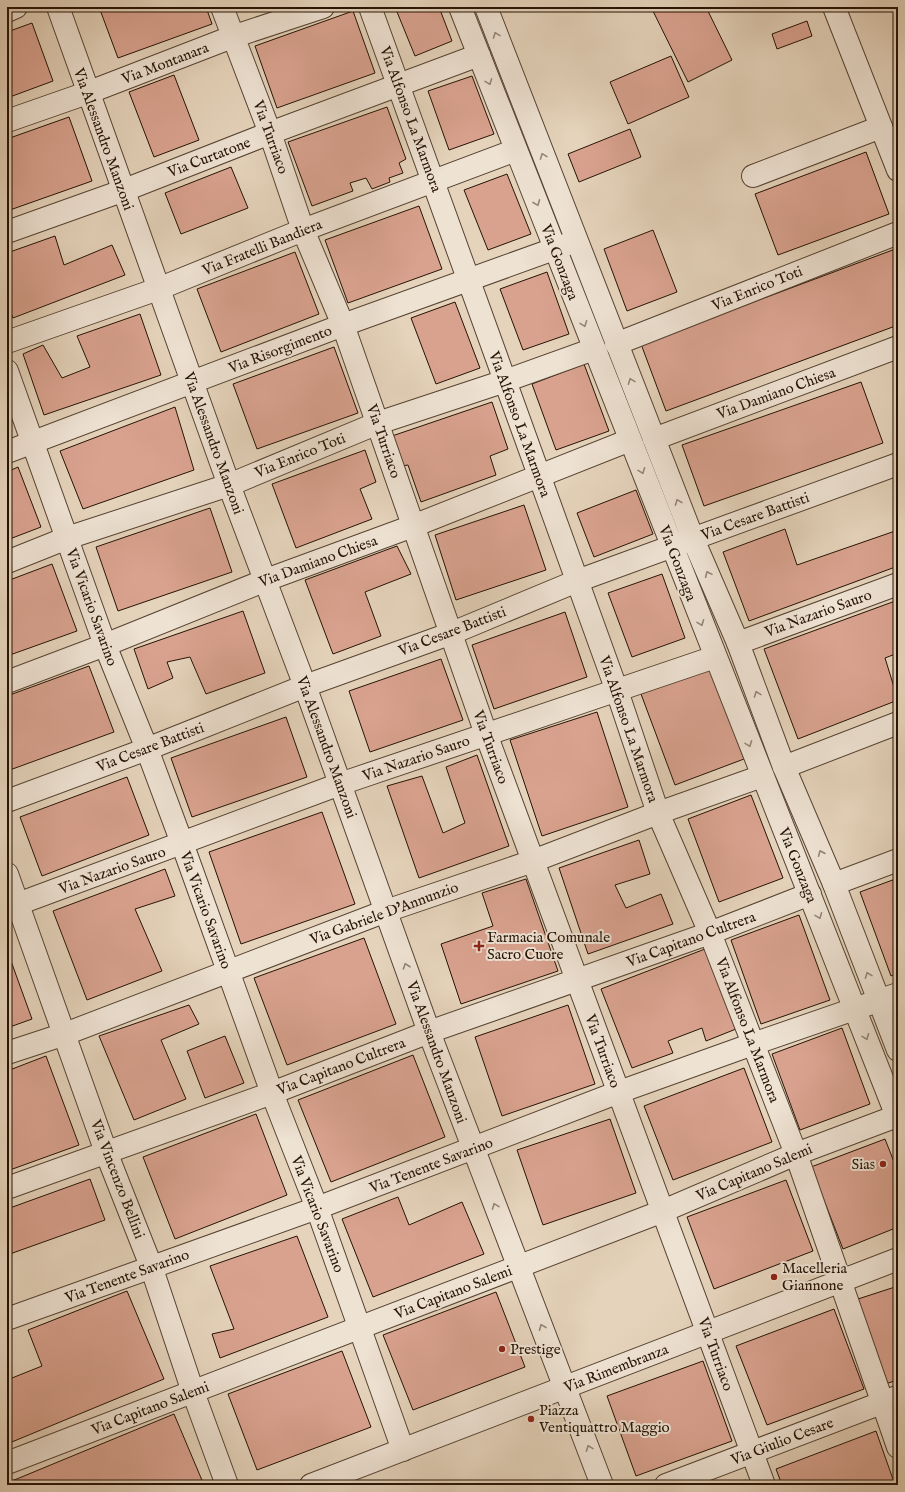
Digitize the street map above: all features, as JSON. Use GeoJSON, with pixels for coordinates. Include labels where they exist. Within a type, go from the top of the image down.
{"type":"FeatureCollection","features":[{"type":"Feature","properties":{"kind":"street"},"geometry":{"type":"LineString","coordinates":[[7,11],[16,7]]}},
{"type":"Feature","properties":{"kind":"street","name":"Via Alessandro Manzoni"},"geometry":{"type":"LineString","coordinates":[[58,7],[122,191],[229,485],[305,686],[429,1032],[602,1485]]}},
{"type":"Feature","properties":{"kind":"street","name":"Via Turriaco"},"geometry":{"type":"LineString","coordinates":[[222,7],[232,37],[270,133],[303,230],[343,325],[452,633],[486,734],[764,1485]]}},
{"type":"Feature","properties":{"kind":"street","name":"Via Montanara"},"geometry":{"type":"LineString","coordinates":[[7,121],[88,93],[232,37],[323,7]]}},
{"type":"Feature","properties":{"kind":"street","name":"Via Alfonso La Marmora"},"geometry":{"type":"LineString","coordinates":[[370,7],[617,691],[658,813],[710,933],[796,1154],[839,1281],[891,1399],[898,1447]]}},
{"type":"Feature","properties":{"kind":"street","name":"Via Gonzaga"},"geometry":{"type":"LineString","coordinates":[[460,7],[897,1118]]}},
{"type":"Feature","properties":{"kind":"street","name":"Via Gonzaga"},"geometry":{"type":"LineString","coordinates":[[486,7],[692,539],[738,642],[784,767],[834,884],[888,998],[898,1050]]}},
{"type":"Feature","properties":{"kind":"street"},"geometry":{"type":"LineString","coordinates":[[834,7],[898,170]]}},
{"type":"Feature","properties":{"kind":"street","name":"Via Curtatone"},"geometry":{"type":"LineString","coordinates":[[7,232],[122,191],[270,133],[479,55]]}},
{"type":"Feature","properties":{"kind":"street"},"geometry":{"type":"LineString","coordinates":[[753,176],[881,127]]}},
{"type":"Feature","properties":{"kind":"street","name":"Via Fratelli Bandiera"},"geometry":{"type":"LineString","coordinates":[[7,342],[158,289],[303,230],[516,150]]}},
{"type":"Feature","properties":{"kind":"street","name":"Via Enrico Toti"},"geometry":{"type":"LineString","coordinates":[[616,344],[898,232]]}},
{"type":"Feature","properties":{"kind":"street","name":"Via Risorgimento"},"geometry":{"type":"LineString","coordinates":[[7,452],[343,325],[576,241]]}},
{"type":"Feature","properties":{"kind":"street","name":"Via Damiano Chiesa"},"geometry":{"type":"LineString","coordinates":[[654,438],[898,348]]}},
{"type":"Feature","properties":{"kind":"street","name":"Via Enrico Toti"},"geometry":{"type":"LineString","coordinates":[[7,562],[67,538],[229,485],[378,424],[505,382],[594,349]]}},
{"type":"Feature","properties":{"kind":"street","name":"Via Vicario Savarino"},"geometry":{"type":"LineString","coordinates":[[7,371],[105,645],[147,749],[272,1093],[317,1208],[403,1450]]}},
{"type":"Feature","properties":{"kind":"street","name":"Via Damiano Chiesa"},"geometry":{"type":"LineString","coordinates":[[7,682],[105,645],[266,580],[540,477],[630,440]]}},
{"type":"Feature","properties":{"kind":"street","name":"Via Cesare Battisti"},"geometry":{"type":"LineString","coordinates":[[7,801],[147,749],[305,686],[452,633],[577,581],[898,464]]}},
{"type":"Feature","properties":{"kind":"street","name":"Via Nazario Sauro"},"geometry":{"type":"LineString","coordinates":[[738,642],[898,584]]}},
{"type":"Feature","properties":{"kind":"street","name":"Via Nazario Sauro"},"geometry":{"type":"LineString","coordinates":[[13,906],[340,784],[715,657]]}},
{"type":"Feature","properties":{"kind":"street"},"geometry":{"type":"LineString","coordinates":[[784,767],[898,723]]}},
{"type":"Feature","properties":{"kind":"street","name":"Via Gabriele D'Annunzio"},"geometry":{"type":"LineString","coordinates":[[7,1053],[65,1034],[228,970],[386,911],[533,861],[658,813],[762,776]]}},
{"type":"Feature","properties":{"kind":"street"},"geometry":{"type":"LineString","coordinates":[[834,884],[898,860]]}},
{"type":"Feature","properties":{"kind":"street","name":"Via Vincenzo Bellini"},"geometry":{"type":"LineString","coordinates":[[7,874],[13,906],[65,1034],[106,1152],[151,1266],[193,1392],[227,1485]]}},
{"type":"Feature","properties":{"kind":"street","name":"Via Capitano Cultrera"},"geometry":{"type":"LineString","coordinates":[[7,1188],[272,1093],[429,1032],[578,981],[710,933],[810,894]]}},
{"type":"Feature","properties":{"kind":"street","name":"Via Tenente Savarino"},"geometry":{"type":"LineString","coordinates":[[7,1319],[151,1266],[317,1208],[619,1092],[854,1008],[888,998]]}},
{"type":"Feature","properties":{"kind":"street","name":"Via Capitano Salemi"},"geometry":{"type":"LineString","coordinates":[[7,1463],[663,1211],[796,1154],[897,1118]]}},
{"type":"Feature","properties":{"kind":"street","name":"Via Rimembranza"},"geometry":{"type":"LineString","coordinates":[[311,1485],[898,1259]]}},
{"type":"Feature","properties":{"kind":"street","name":"Via Giulio Cesare"},"geometry":{"type":"LineString","coordinates":[[666,1485],[891,1399]]}},
{"type":"Feature","properties":{"kind":"building"},"geometry":{"type":"Polygon","coordinates":[[[99,7],[206,7],[212,24],[118,58],[99,7]]]}},
{"type":"Feature","properties":{"kind":"building"},"geometry":{"type":"Polygon","coordinates":[[[395,7],[439,7],[452,41],[415,56],[395,7]]]}},
{"type":"Feature","properties":{"kind":"building"},"geometry":{"type":"Polygon","coordinates":[[[651,7],[706,7],[732,60],[688,82],[651,7]]]}},
{"type":"Feature","properties":{"kind":"building"},"geometry":{"type":"Polygon","coordinates":[[[353,11],[375,73],[277,108],[255,46],[353,11]]]}},
{"type":"Feature","properties":{"kind":"building"},"geometry":{"type":"Polygon","coordinates":[[[807,21],[812,36],[777,49],[772,34],[807,21]]]}},
{"type":"Feature","properties":{"kind":"building"},"geometry":{"type":"Polygon","coordinates":[[[32,23],[53,81],[7,98],[7,32],[32,23]]]}},
{"type":"Feature","properties":{"kind":"building"},"geometry":{"type":"Polygon","coordinates":[[[671,56],[689,97],[628,124],[610,82],[671,56]]]}},
{"type":"Feature","properties":{"kind":"building"},"geometry":{"type":"Polygon","coordinates":[[[174,75],[199,140],[154,157],[129,92],[174,75]]]}},
{"type":"Feature","properties":{"kind":"building"},"geometry":{"type":"Polygon","coordinates":[[[472,76],[494,134],[449,150],[428,91],[472,76]]]}},
{"type":"Feature","properties":{"kind":"building"},"geometry":{"type":"Polygon","coordinates":[[[387,107],[406,159],[399,163],[403,173],[389,178],[390,182],[372,189],[366,178],[350,183],[353,191],[312,206],[288,142],[387,107]]]}},
{"type":"Feature","properties":{"kind":"building"},"geometry":{"type":"Polygon","coordinates":[[[69,117],[92,181],[7,211],[7,139],[69,117]]]}},
{"type":"Feature","properties":{"kind":"building"},"geometry":{"type":"Polygon","coordinates":[[[630,129],[641,157],[579,182],[568,154],[630,129]]]}},
{"type":"Feature","properties":{"kind":"building"},"geometry":{"type":"Polygon","coordinates":[[[866,152],[889,214],[778,255],[755,194],[866,152]]]}},
{"type":"Feature","properties":{"kind":"building"},"geometry":{"type":"Polygon","coordinates":[[[231,167],[248,208],[181,234],[165,193],[231,167]]]}},
{"type":"Feature","properties":{"kind":"building"},"geometry":{"type":"Polygon","coordinates":[[[507,174],[531,234],[488,250],[464,190],[507,174]]]}},
{"type":"Feature","properties":{"kind":"building"},"geometry":{"type":"Polygon","coordinates":[[[419,206],[442,269],[348,303],[325,240],[419,206]]]}},
{"type":"Feature","properties":{"kind":"building"},"geometry":{"type":"Polygon","coordinates":[[[653,230],[677,292],[627,311],[604,249],[653,230]]]}},
{"type":"Feature","properties":{"kind":"building"},"geometry":{"type":"Polygon","coordinates":[[[55,236],[64,265],[112,245],[125,275],[13,318],[7,303],[7,253],[55,236]]]}},
{"type":"Feature","properties":{"kind":"building"},"geometry":{"type":"Polygon","coordinates":[[[898,248],[898,325],[666,411],[641,344],[898,248]]]}},
{"type":"Feature","properties":{"kind":"building"},"geometry":{"type":"Polygon","coordinates":[[[295,252],[319,314],[221,352],[197,289],[295,252]]]}},
{"type":"Feature","properties":{"kind":"building"},"geometry":{"type":"Polygon","coordinates":[[[547,272],[569,334],[523,350],[500,289],[547,272]]]}},
{"type":"Feature","properties":{"kind":"building"},"geometry":{"type":"Polygon","coordinates":[[[455,302],[480,368],[436,384],[411,318],[455,302]]]}},
{"type":"Feature","properties":{"kind":"building"},"geometry":{"type":"Polygon","coordinates":[[[140,314],[161,375],[44,415],[23,354],[43,345],[62,378],[90,367],[77,336],[140,314]]]}},
{"type":"Feature","properties":{"kind":"building"},"geometry":{"type":"Polygon","coordinates":[[[334,347],[358,413],[257,449],[233,384],[334,347]]]}},
{"type":"Feature","properties":{"kind":"building"},"geometry":{"type":"Polygon","coordinates":[[[584,364],[609,431],[556,450],[532,384],[584,364]]]}},
{"type":"Feature","properties":{"kind":"building"},"geometry":{"type":"Polygon","coordinates":[[[861,382],[883,443],[704,506],[682,445],[861,382]]]}},
{"type":"Feature","properties":{"kind":"building"},"geometry":{"type":"Polygon","coordinates":[[[492,402],[508,449],[490,456],[496,475],[421,502],[408,465],[402,466],[392,436],[492,402]]]}},
{"type":"Feature","properties":{"kind":"building"},"geometry":{"type":"Polygon","coordinates":[[[175,407],[194,470],[83,509],[60,451],[175,407]]]}},
{"type":"Feature","properties":{"kind":"building"},"geometry":{"type":"Polygon","coordinates":[[[365,450],[376,482],[360,489],[372,519],[296,548],[272,484],[365,450]]]}},
{"type":"Feature","properties":{"kind":"building"},"geometry":{"type":"Polygon","coordinates":[[[18,467],[41,527],[7,540],[7,472],[18,467]]]}},
{"type":"Feature","properties":{"kind":"building"},"geometry":{"type":"Polygon","coordinates":[[[636,490],[653,534],[594,557],[577,513],[636,490]]]}},
{"type":"Feature","properties":{"kind":"building"},"geometry":{"type":"Polygon","coordinates":[[[524,505],[546,570],[456,600],[435,535],[524,505]]]}},
{"type":"Feature","properties":{"kind":"building"},"geometry":{"type":"Polygon","coordinates":[[[210,508],[232,572],[118,611],[96,547],[210,508]]]}},
{"type":"Feature","properties":{"kind":"building"},"geometry":{"type":"Polygon","coordinates":[[[785,529],[797,565],[898,530],[898,566],[749,621],[723,552],[785,529]]]}},
{"type":"Feature","properties":{"kind":"building"},"geometry":{"type":"Polygon","coordinates":[[[397,546],[411,574],[365,592],[381,636],[333,654],[305,580],[397,546]]]}},
{"type":"Feature","properties":{"kind":"building"},"geometry":{"type":"Polygon","coordinates":[[[52,564],[77,631],[7,656],[7,581],[52,564]]]}},
{"type":"Feature","properties":{"kind":"building"},"geometry":{"type":"Polygon","coordinates":[[[662,574],[685,638],[632,657],[608,593],[662,574]]]}},
{"type":"Feature","properties":{"kind":"building"},"geometry":{"type":"Polygon","coordinates":[[[898,600],[898,653],[885,658],[898,700],[798,739],[764,649],[898,600]]]}},
{"type":"Feature","properties":{"kind":"building"},"geometry":{"type":"Polygon","coordinates":[[[243,611],[265,673],[206,694],[190,657],[167,662],[173,678],[148,689],[134,649],[243,611]]]}},
{"type":"Feature","properties":{"kind":"building"},"geometry":{"type":"Polygon","coordinates":[[[565,612],[587,677],[494,709],[472,645],[565,612]]]}},
{"type":"Feature","properties":{"kind":"building"},"geometry":{"type":"Polygon","coordinates":[[[441,659],[463,720],[370,752],[349,691],[441,659]]]}},
{"type":"Feature","properties":{"kind":"building"},"geometry":{"type":"Polygon","coordinates":[[[89,666],[114,732],[7,771],[7,696],[89,666]]]}},
{"type":"Feature","properties":{"kind":"building"},"geometry":{"type":"Polygon","coordinates":[[[710,668],[744,759],[675,785],[641,694],[710,668]]]}},
{"type":"Feature","properties":{"kind":"building"},"geometry":{"type":"Polygon","coordinates":[[[597,712],[628,807],[542,836],[510,740],[597,712]]]}},
{"type":"Feature","properties":{"kind":"building"},"geometry":{"type":"Polygon","coordinates":[[[286,717],[307,777],[192,817],[171,758],[286,717]]]}},
{"type":"Feature","properties":{"kind":"building"},"geometry":{"type":"Polygon","coordinates":[[[477,755],[509,846],[419,878],[387,786],[422,776],[443,833],[465,823],[446,767],[477,755]]]}},
{"type":"Feature","properties":{"kind":"building"},"geometry":{"type":"Polygon","coordinates":[[[127,777],[149,835],[42,876],[20,817],[127,777]]]}},
{"type":"Feature","properties":{"kind":"building"},"geometry":{"type":"Polygon","coordinates":[[[751,795],[783,878],[719,902],[688,819],[751,795]]]}},
{"type":"Feature","properties":{"kind":"building"},"geometry":{"type":"Polygon","coordinates":[[[322,812],[355,904],[241,944],[209,852],[322,812]]]}},
{"type":"Feature","properties":{"kind":"building"},"geometry":{"type":"Polygon","coordinates":[[[639,840],[650,874],[615,885],[626,908],[661,894],[673,924],[588,954],[559,868],[639,840]]]}},
{"type":"Feature","properties":{"kind":"building"},"geometry":{"type":"Polygon","coordinates":[[[165,869],[175,896],[135,909],[162,971],[87,1000],[53,911],[165,869]]]}},
{"type":"Feature","properties":{"kind":"building"},"geometry":{"type":"Polygon","coordinates":[[[898,878],[898,973],[891,976],[860,892],[898,878]]]}},
{"type":"Feature","properties":{"kind":"building"},"geometry":{"type":"Polygon","coordinates":[[[526,879],[558,971],[461,1004],[441,944],[493,926],[482,893],[526,879]]]}},
{"type":"Feature","properties":{"kind":"building"},"geometry":{"type":"Polygon","coordinates":[[[799,915],[830,1000],[761,1024],[731,940],[799,915]]]}},
{"type":"Feature","properties":{"kind":"building"},"geometry":{"type":"Polygon","coordinates":[[[364,938],[396,1024],[287,1065],[254,978],[364,938]]]}},
{"type":"Feature","properties":{"kind":"building"},"geometry":{"type":"Polygon","coordinates":[[[705,949],[736,1029],[706,1041],[702,1028],[668,1041],[673,1053],[632,1068],[601,989],[705,949]]]}},
{"type":"Feature","properties":{"kind":"building"},"geometry":{"type":"Polygon","coordinates":[[[7,950],[32,1019],[7,1028],[7,950]]]}},
{"type":"Feature","properties":{"kind":"building"},"geometry":{"type":"Polygon","coordinates":[[[189,1005],[199,1024],[161,1040],[186,1099],[134,1120],[99,1036],[189,1005]]]}},
{"type":"Feature","properties":{"kind":"building"},"geometry":{"type":"Polygon","coordinates":[[[568,1005],[595,1084],[502,1116],[475,1037],[568,1005]]]}},
{"type":"Feature","properties":{"kind":"building"},"geometry":{"type":"Polygon","coordinates":[[[842,1028],[870,1104],[800,1130],[772,1054],[842,1028]]]}},
{"type":"Feature","properties":{"kind":"building"},"geometry":{"type":"Polygon","coordinates":[[[225,1036],[244,1083],[205,1098],[187,1051],[225,1036]]]}},
{"type":"Feature","properties":{"kind":"building"},"geometry":{"type":"Polygon","coordinates":[[[413,1055],[445,1137],[331,1182],[298,1100],[413,1055]]]}},
{"type":"Feature","properties":{"kind":"building"},"geometry":{"type":"Polygon","coordinates":[[[46,1056],[79,1145],[7,1171],[7,1071],[46,1056]]]}},
{"type":"Feature","properties":{"kind":"building"},"geometry":{"type":"Polygon","coordinates":[[[744,1068],[772,1142],[673,1180],[644,1106],[744,1068]]]}},
{"type":"Feature","properties":{"kind":"building"},"geometry":{"type":"Polygon","coordinates":[[[256,1114],[287,1195],[175,1239],[143,1157],[256,1114]]]}},
{"type":"Feature","properties":{"kind":"building"},"geometry":{"type":"Polygon","coordinates":[[[610,1119],[636,1193],[543,1225],[517,1150],[610,1119]]]}},
{"type":"Feature","properties":{"kind":"building"},"geometry":{"type":"Polygon","coordinates":[[[885,1139],[898,1172],[898,1227],[843,1249],[811,1167],[885,1139]]]}},
{"type":"Feature","properties":{"kind":"building"},"geometry":{"type":"Polygon","coordinates":[[[90,1179],[105,1220],[7,1255],[7,1209],[90,1179]]]}},
{"type":"Feature","properties":{"kind":"building"},"geometry":{"type":"Polygon","coordinates":[[[786,1180],[813,1251],[714,1289],[687,1217],[786,1180]]]}},
{"type":"Feature","properties":{"kind":"building"},"geometry":{"type":"Polygon","coordinates":[[[398,1197],[409,1225],[462,1202],[484,1254],[373,1297],[342,1219],[398,1197]]]}},
{"type":"Feature","properties":{"kind":"building"},"geometry":{"type":"Polygon","coordinates":[[[297,1236],[328,1317],[220,1358],[212,1334],[234,1329],[210,1266],[297,1236]]]}},
{"type":"Feature","properties":{"kind":"building"},"geometry":{"type":"Polygon","coordinates":[[[898,1286],[898,1380],[885,1384],[858,1299],[898,1286]]]}},
{"type":"Feature","properties":{"kind":"building"},"geometry":{"type":"Polygon","coordinates":[[[127,1291],[164,1379],[7,1444],[7,1380],[42,1366],[28,1330],[127,1291]]]}},
{"type":"Feature","properties":{"kind":"building"},"geometry":{"type":"Polygon","coordinates":[[[496,1292],[525,1367],[413,1410],[383,1335],[496,1292]]]}},
{"type":"Feature","properties":{"kind":"building"},"geometry":{"type":"Polygon","coordinates":[[[834,1309],[864,1389],[767,1425],[736,1346],[834,1309]]]}},
{"type":"Feature","properties":{"kind":"building"},"geometry":{"type":"Polygon","coordinates":[[[342,1351],[371,1427],[257,1470],[228,1394],[342,1351]]]}},
{"type":"Feature","properties":{"kind":"building"},"geometry":{"type":"Polygon","coordinates":[[[703,1361],[732,1441],[636,1476],[607,1396],[703,1361]]]}},
{"type":"Feature","properties":{"kind":"building"},"geometry":{"type":"Polygon","coordinates":[[[174,1414],[204,1485],[7,1485],[7,1483],[174,1414]]]}},
{"type":"Feature","properties":{"kind":"building"},"geometry":{"type":"Polygon","coordinates":[[[876,1431],[895,1485],[782,1485],[776,1469],[876,1431]]]}},
{"type":"Feature","properties":{"kind":"building"},"geometry":{"type":"Polygon","coordinates":[[[746,1480],[748,1485],[732,1485],[746,1480]]]}},
{"type":"Feature","properties":{"kind":"place","name":"Farmacia Comunale Sacro Cuore"},"geometry":{"type":"Point","coordinates":[479,946]}},
{"type":"Feature","properties":{"kind":"place","name":"Sias"},"geometry":{"type":"Point","coordinates":[883,1164]}},
{"type":"Feature","properties":{"kind":"place","name":"Macelleria Giannone"},"geometry":{"type":"Point","coordinates":[774,1277]}},
{"type":"Feature","properties":{"kind":"place","name":"Prestige"},"geometry":{"type":"Point","coordinates":[502,1349]}},
{"type":"Feature","properties":{"kind":"place","name":"Piazza Ventiquattro Maggio"},"geometry":{"type":"Point","coordinates":[531,1419]}}]}
